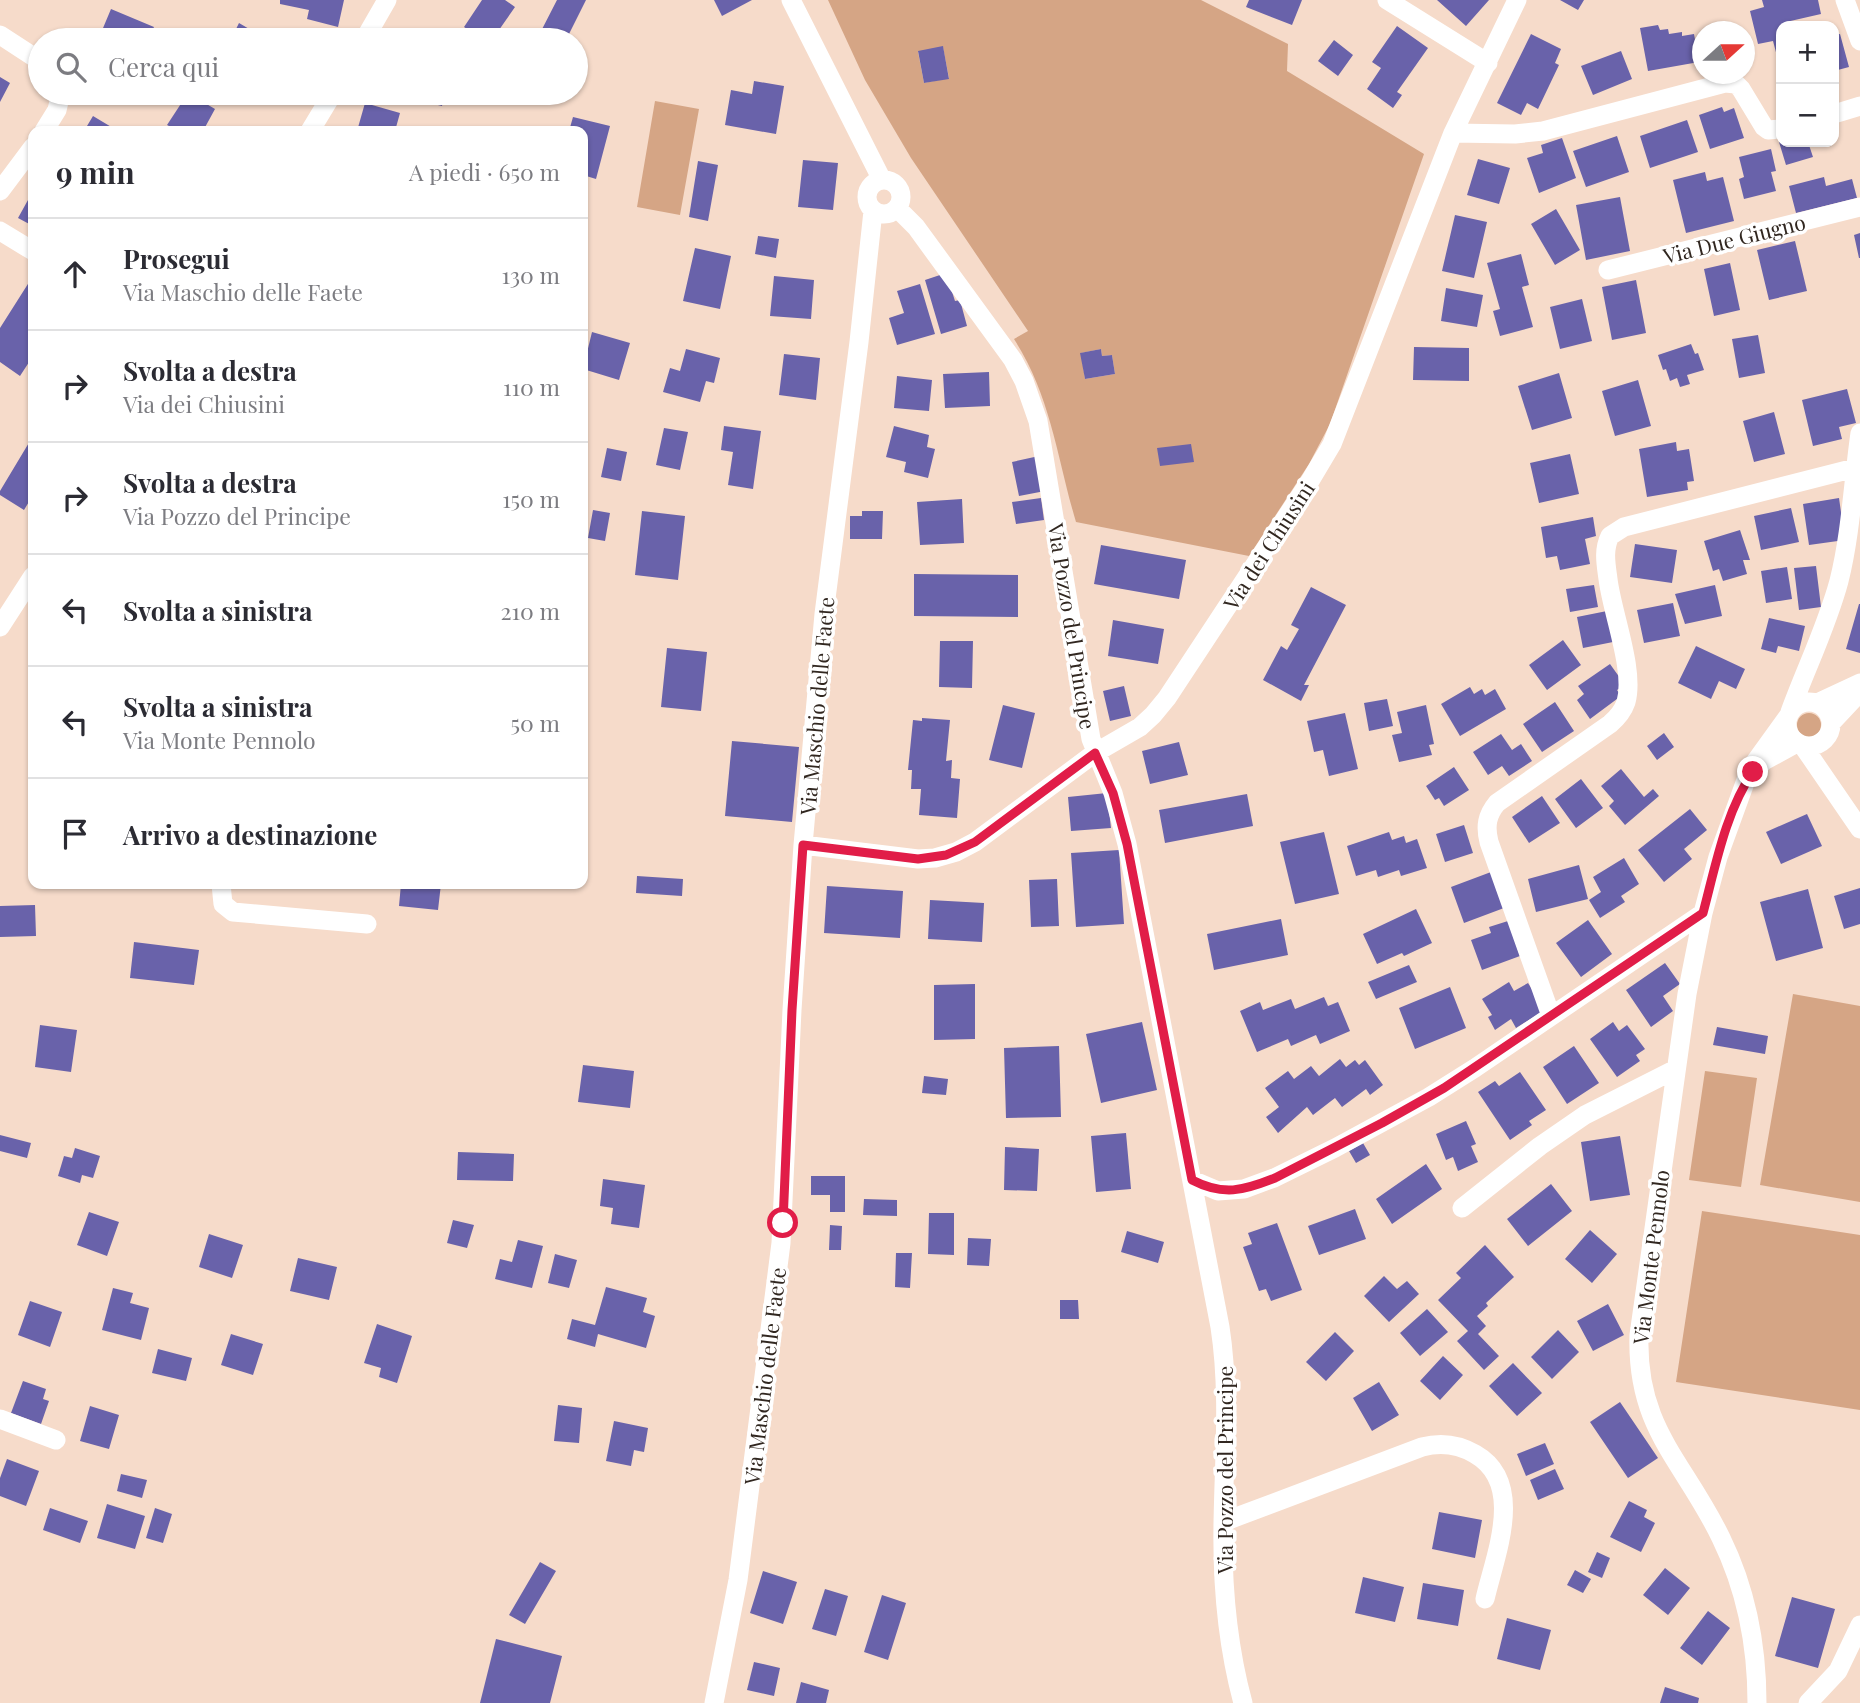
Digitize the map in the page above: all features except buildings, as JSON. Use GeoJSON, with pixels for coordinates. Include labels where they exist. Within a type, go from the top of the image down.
{"type":"FeatureCollection","features":[{"type":"Feature","properties":{"kind":"street"},"geometry":{"type":"LineString","coordinates":[[370,28],[387,0]]}},
{"type":"Feature","properties":{"kind":"street"},"geometry":{"type":"LineString","coordinates":[[791,0],[882,180]]}},
{"type":"Feature","properties":{"kind":"street"},"geometry":{"type":"LineString","coordinates":[[1387,0],[1488,63]]}},
{"type":"Feature","properties":{"kind":"street","name":"Via dei Chiusini"},"geometry":{"type":"LineString","coordinates":[[803,845],[918,859],[946,855],[975,842],[1095,753],[1140,727],[1161,705],[1322,462],[1344,418],[1453,133],[1517,0]]}},
{"type":"Feature","properties":{"kind":"street"},"geometry":{"type":"LineString","coordinates":[[1845,0],[1860,41]]}},
{"type":"Feature","properties":{"kind":"street"},"geometry":{"type":"LineString","coordinates":[[0,35],[28,53]]}},
{"type":"Feature","properties":{"kind":"street"},"geometry":{"type":"LineString","coordinates":[[1453,133],[1515,134],[1543,131],[1725,83],[1736,84],[1764,127],[1768,130],[1776,129]]}},
{"type":"Feature","properties":{"kind":"street"},"geometry":{"type":"LineString","coordinates":[[47,126],[58,105]]}},
{"type":"Feature","properties":{"kind":"street"},"geometry":{"type":"LineString","coordinates":[[313,126],[325,105]]}},
{"type":"Feature","properties":{"kind":"street"},"geometry":{"type":"LineString","coordinates":[[1839,112],[1860,106]]}},
{"type":"Feature","properties":{"kind":"street"},"geometry":{"type":"LineString","coordinates":[[0,191],[28,155]]}},
{"type":"Feature","properties":{"kind":"street"},"geometry":{"type":"LineString","coordinates":[[876,181],[893,183],[900,192],[897,208],[883,215],[873,211],[867,201],[868,190],[876,181]]}},
{"type":"Feature","properties":{"kind":"street","name":"Via Due Giugno"},"geometry":{"type":"LineString","coordinates":[[1608,270],[1860,207]]}},
{"type":"Feature","properties":{"kind":"street","name":"Via Pozzo del Principe"},"geometry":{"type":"LineString","coordinates":[[897,208],[916,227],[1021,374],[1032,399],[1045,451],[1088,718],[1095,753],[1113,793],[1127,844],[1220,1327],[1226,1376],[1223,1522],[1227,1618],[1243,1703]]}},
{"type":"Feature","properties":{"kind":"street","name":"Via Maschio delle Faete"},"geometry":{"type":"LineString","coordinates":[[714,1703],[738,1580],[780,1252],[803,845],[824,614],[873,211]]}},
{"type":"Feature","properties":{"kind":"street"},"geometry":{"type":"LineString","coordinates":[[0,231],[28,248]]}},
{"type":"Feature","properties":{"kind":"street","name":"Via Monte Pennolo"},"geometry":{"type":"LineString","coordinates":[[1757,1703],[1751,1629],[1733,1566],[1719,1533],[1663,1442],[1651,1415],[1640,1376],[1639,1335],[1688,986],[1703,913],[1739,795],[1750,769],[1789,714],[1831,607],[1841,573],[1860,433]]}},
{"type":"Feature","properties":{"kind":"street"},"geometry":{"type":"LineString","coordinates":[[1551,1016],[1489,842],[1487,822],[1497,803],[1610,724],[1624,707],[1628,686],[1627,672],[1611,600],[1606,558],[1610,536],[1624,527],[1855,468]]}},
{"type":"Feature","properties":{"kind":"street"},"geometry":{"type":"LineString","coordinates":[[0,626],[28,584]]}},
{"type":"Feature","properties":{"kind":"street","name":"Via Monte Pennolo"},"geometry":{"type":"LineString","coordinates":[[1813,703],[1817,643]]}},
{"type":"Feature","properties":{"kind":"street"},"geometry":{"type":"LineString","coordinates":[[1855,823],[1800,744],[1788,732],[1789,714],[1801,703],[1813,703],[1860,683]]}},
{"type":"Feature","properties":{"kind":"street"},"geometry":{"type":"LineString","coordinates":[[1800,744],[1815,746],[1860,692]]}},
{"type":"Feature","properties":{"kind":"street"},"geometry":{"type":"LineString","coordinates":[[1813,703],[1827,711],[1832,772],[1855,823]]}},
{"type":"Feature","properties":{"kind":"street","name":"Via Monte Pennolo"},"geometry":{"type":"LineString","coordinates":[[1739,795],[1757,768],[1800,744]]}},
{"type":"Feature","properties":{"kind":"street"},"geometry":{"type":"LineString","coordinates":[[221,889],[223,904],[233,912],[367,924]]}},
{"type":"Feature","properties":{"kind":"street"},"geometry":{"type":"LineString","coordinates":[[1192,1180],[1213,1190],[1226,1191],[1255,1186],[1275,1178],[1429,1097],[1703,913]]}},
{"type":"Feature","properties":{"kind":"street"},"geometry":{"type":"LineString","coordinates":[[1462,1208],[1540,1146],[1585,1115],[1676,1069]]}},
{"type":"Feature","properties":{"kind":"street"},"geometry":{"type":"LineString","coordinates":[[0,1419],[56,1440]]}},
{"type":"Feature","properties":{"kind":"street"},"geometry":{"type":"LineString","coordinates":[[1223,1522],[1422,1447],[1439,1444],[1456,1446],[1489,1464],[1499,1480],[1503,1497],[1502,1525],[1485,1600]]}},
{"type":"Feature","properties":{"kind":"street"},"geometry":{"type":"LineString","coordinates":[[1808,1703],[1838,1671],[1860,1625]]}},
{"type":"Feature","properties":{"kind":"shaded area"},"geometry":{"type":"Polygon","coordinates":[[[828,0],[1201,0],[1288,44],[1287,71],[1424,154],[1330,424],[1309,464],[1249,556],[1076,522],[1045,405],[1027,361],[1014,339],[1028,331],[911,158],[865,80],[828,0]],[[943,47],[918,52],[924,83],[949,78],[943,47]],[[1101,349],[1081,353],[1085,379],[1115,374],[1112,355],[1102,356],[1101,349]]]}},
{"type":"Feature","properties":{"kind":"shaded area"},"geometry":{"type":"Polygon","coordinates":[[[655,101],[699,109],[680,215],[637,207],[655,101]]]}},
{"type":"Feature","properties":{"kind":"shaded area"},"geometry":{"type":"Polygon","coordinates":[[[1809,713],[1817,717],[1821,725],[1817,733],[1809,737],[1801,733],[1797,725],[1801,717],[1809,713]]]}},
{"type":"Feature","properties":{"kind":"shaded area"},"geometry":{"type":"Polygon","coordinates":[[[1793,994],[1860,1006],[1860,1202],[1760,1185],[1793,994]]]}},
{"type":"Feature","properties":{"kind":"shaded area"},"geometry":{"type":"Polygon","coordinates":[[[1705,1071],[1757,1078],[1741,1187],[1689,1180],[1705,1071]]]}},
{"type":"Feature","properties":{"kind":"shaded area"},"geometry":{"type":"Polygon","coordinates":[[[1702,1211],[1860,1235],[1860,1410],[1676,1382],[1702,1211]]]}},
{"type":"Feature","properties":{"kind":"route"},"geometry":{"type":"LineString","coordinates":[[783,1223],[792,1010],[803,845],[918,859],[946,855],[975,842],[1095,753],[1113,793],[1127,844],[1192,1180],[1213,1190],[1235,1191],[1275,1178],[1429,1097],[1491,1058],[1703,913],[1739,795],[1753,772]]}}]}
